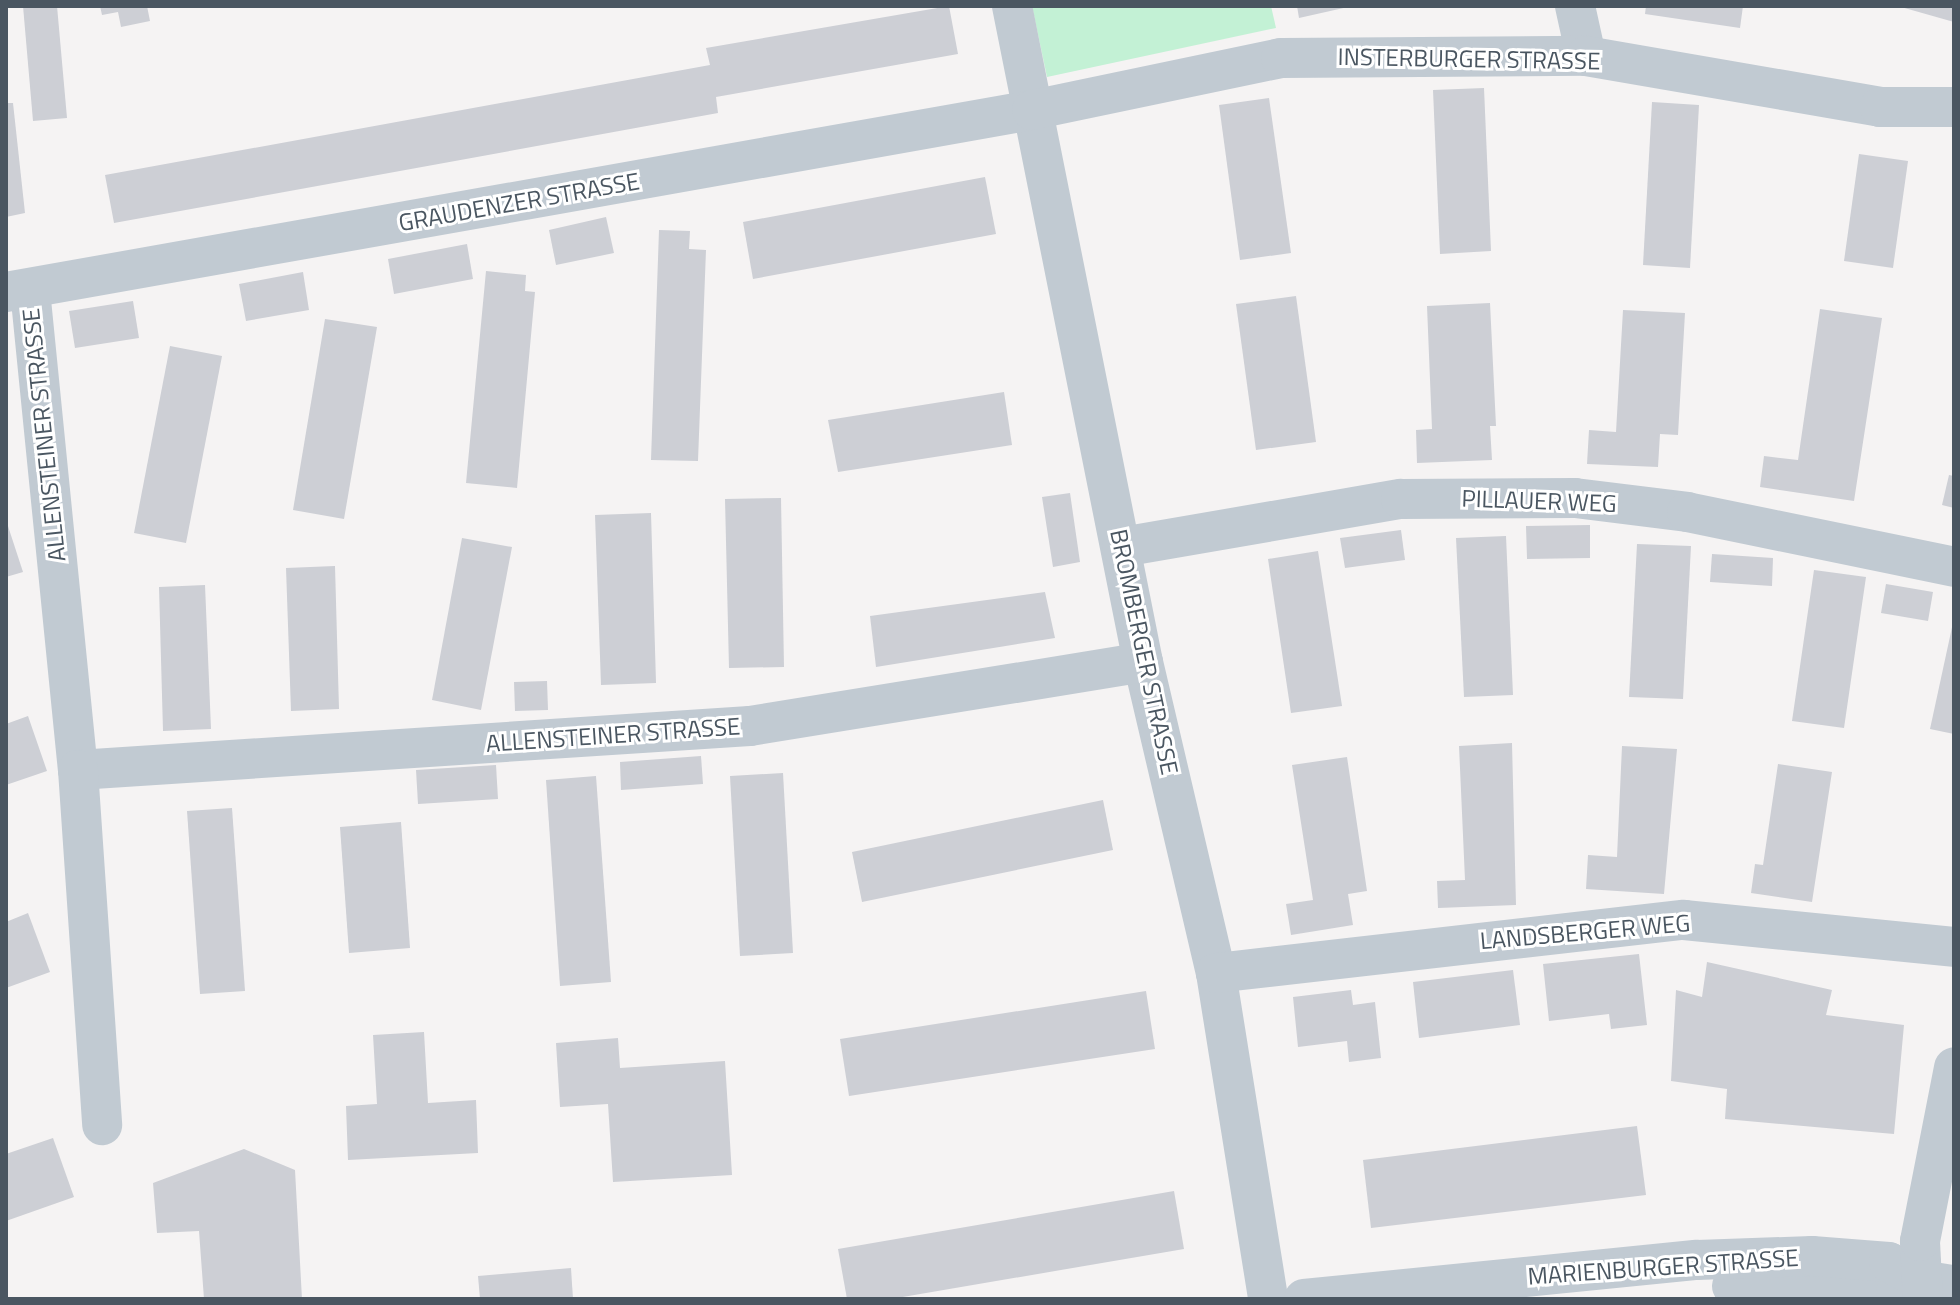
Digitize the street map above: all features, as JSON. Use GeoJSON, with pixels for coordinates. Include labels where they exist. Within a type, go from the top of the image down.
{"type":"FeatureCollection","features":[{"type":"Feature","properties":{"kind":"street","name":"BROMBERGER STRASSE"},"geometry":{"type":"LineString","coordinates":[[1012,6],[1143,662],[1216,973],[1268,1299]]}},
{"type":"Feature","properties":{"kind":"street"},"geometry":{"type":"LineString","coordinates":[[1575,6],[1586,56]]}},
{"type":"Feature","properties":{"kind":"street","name":"INSTERBURGER STRASSE"},"geometry":{"type":"LineString","coordinates":[[1032,110],[1281,58],[1586,56],[1880,107],[1954,107]]}},
{"type":"Feature","properties":{"kind":"street","name":"GRAUDENZER STRASSE"},"geometry":{"type":"LineString","coordinates":[[18,291],[1032,110]]}},
{"type":"Feature","properties":{"kind":"street","name":"ALLENSTEINER STRASSE"},"geometry":{"type":"LineString","coordinates":[[18,291],[78,770],[102,1125]]}},
{"type":"Feature","properties":{"kind":"street","name":"PILLAUER WEG"},"geometry":{"type":"LineString","coordinates":[[1122,547],[1401,499],[1560,498],[1687,512],[1954,567]]}},
{"type":"Feature","properties":{"kind":"street","name":"ALLENSTEINER STRASSE"},"geometry":{"type":"LineString","coordinates":[[78,770],[750,726],[1143,662]]}},
{"type":"Feature","properties":{"kind":"street","name":"LANDSBERGER WEG"},"geometry":{"type":"LineString","coordinates":[[1216,973],[1684,920],[1954,947]]}},
{"type":"Feature","properties":{"kind":"street"},"geometry":{"type":"LineString","coordinates":[[1933,1288],[1920,1241],[1954,1067]]}},
{"type":"Feature","properties":{"kind":"street","name":"MARIENBURGER STRASSE"},"geometry":{"type":"LineString","coordinates":[[1304,1299],[1697,1260],[1812,1256],[1889,1262],[1933,1288]]}},
{"type":"Feature","properties":{"kind":"street","name":"MARIENBURGER STRASSE"},"geometry":{"type":"LineString","coordinates":[[1565,1299],[1712,1286],[1802,1285],[1896,1292],[1933,1288]]}},
{"type":"Feature","properties":{"kind":"green space"},"geometry":{"type":"Polygon","coordinates":[[[1032,6],[1271,6],[1276,28],[1047,77],[1032,6]]]}},
{"type":"Feature","properties":{"kind":"building"},"geometry":{"type":"Polygon","coordinates":[[[23,6],[57,6],[67,118],[33,121],[23,6]]]}},
{"type":"Feature","properties":{"kind":"building"},"geometry":{"type":"Polygon","coordinates":[[[100,6],[147,6],[150,21],[121,27],[118,12],[102,15],[100,6]]]}},
{"type":"Feature","properties":{"kind":"building"},"geometry":{"type":"Polygon","coordinates":[[[949,6],[958,54],[716,97],[718,113],[114,223],[105,175],[710,65],[706,48],[949,6]]]}},
{"type":"Feature","properties":{"kind":"building"},"geometry":{"type":"Polygon","coordinates":[[[1297,6],[1348,6],[1348,7],[1299,18],[1297,6]]]}},
{"type":"Feature","properties":{"kind":"building"},"geometry":{"type":"Polygon","coordinates":[[[1646,6],[1743,6],[1740,28],[1645,14],[1646,6]]]}},
{"type":"Feature","properties":{"kind":"building"},"geometry":{"type":"Polygon","coordinates":[[[1902,6],[1954,6],[1954,22],[1901,7],[1902,6]]]}},
{"type":"Feature","properties":{"kind":"building"},"geometry":{"type":"Polygon","coordinates":[[[1484,88],[1491,251],[1440,254],[1433,90],[1484,88]]]}},
{"type":"Feature","properties":{"kind":"building"},"geometry":{"type":"Polygon","coordinates":[[[1269,98],[1291,253],[1240,260],[1219,105],[1269,98]]]}},
{"type":"Feature","properties":{"kind":"building"},"geometry":{"type":"Polygon","coordinates":[[[1652,102],[1699,105],[1690,268],[1643,265],[1652,102]]]}},
{"type":"Feature","properties":{"kind":"building"},"geometry":{"type":"Polygon","coordinates":[[[6,103],[13,103],[25,213],[6,217],[6,103]]]}},
{"type":"Feature","properties":{"kind":"building"},"geometry":{"type":"Polygon","coordinates":[[[1859,154],[1908,161],[1893,268],[1844,261],[1859,154]]]}},
{"type":"Feature","properties":{"kind":"building"},"geometry":{"type":"Polygon","coordinates":[[[985,177],[996,234],[753,279],[743,222],[985,177]]]}},
{"type":"Feature","properties":{"kind":"building"},"geometry":{"type":"Polygon","coordinates":[[[606,217],[614,253],[556,265],[549,230],[606,217]]]}},
{"type":"Feature","properties":{"kind":"building"},"geometry":{"type":"Polygon","coordinates":[[[659,230],[690,231],[689,249],[706,250],[698,461],[651,460],[659,230]]]}},
{"type":"Feature","properties":{"kind":"building"},"geometry":{"type":"Polygon","coordinates":[[[467,244],[473,279],[394,294],[388,259],[467,244]]]}},
{"type":"Feature","properties":{"kind":"building"},"geometry":{"type":"Polygon","coordinates":[[[486,271],[526,275],[525,291],[535,292],[517,488],[466,483],[486,271]]]}},
{"type":"Feature","properties":{"kind":"building"},"geometry":{"type":"Polygon","coordinates":[[[303,272],[309,310],[246,321],[239,284],[303,272]]]}},
{"type":"Feature","properties":{"kind":"building"},"geometry":{"type":"Polygon","coordinates":[[[1296,296],[1316,442],[1256,450],[1236,304],[1296,296]]]}},
{"type":"Feature","properties":{"kind":"building"},"geometry":{"type":"Polygon","coordinates":[[[133,301],[139,338],[75,348],[69,311],[133,301]]]}},
{"type":"Feature","properties":{"kind":"building"},"geometry":{"type":"Polygon","coordinates":[[[1490,303],[1496,426],[1490,426],[1492,460],[1417,463],[1416,430],[1432,429],[1427,306],[1490,303]]]}},
{"type":"Feature","properties":{"kind":"building"},"geometry":{"type":"Polygon","coordinates":[[[1820,309],[1882,318],[1854,501],[1760,487],[1764,456],[1798,460],[1820,309]]]}},
{"type":"Feature","properties":{"kind":"building"},"geometry":{"type":"Polygon","coordinates":[[[1623,310],[1685,313],[1678,435],[1660,434],[1658,467],[1587,464],[1589,430],[1616,432],[1623,310]]]}},
{"type":"Feature","properties":{"kind":"building"},"geometry":{"type":"Polygon","coordinates":[[[325,319],[377,327],[344,519],[293,510],[325,319]]]}},
{"type":"Feature","properties":{"kind":"building"},"geometry":{"type":"Polygon","coordinates":[[[170,346],[222,356],[186,543],[134,533],[170,346]]]}},
{"type":"Feature","properties":{"kind":"building"},"geometry":{"type":"Polygon","coordinates":[[[1004,392],[1012,445],[838,472],[828,420],[1004,392]]]}},
{"type":"Feature","properties":{"kind":"building"},"geometry":{"type":"Polygon","coordinates":[[[1949,475],[1954,476],[1954,508],[1942,505],[1949,475]]]}},
{"type":"Feature","properties":{"kind":"building"},"geometry":{"type":"Polygon","coordinates":[[[1070,493],[1080,562],[1053,567],[1042,497],[1070,493]]]}},
{"type":"Feature","properties":{"kind":"building"},"geometry":{"type":"Polygon","coordinates":[[[781,498],[784,667],[729,668],[725,499],[781,498]]]}},
{"type":"Feature","properties":{"kind":"building"},"geometry":{"type":"Polygon","coordinates":[[[651,513],[656,683],[601,685],[595,515],[651,513]]]}},
{"type":"Feature","properties":{"kind":"building"},"geometry":{"type":"Polygon","coordinates":[[[6,520],[23,572],[6,577],[6,520]]]}},
{"type":"Feature","properties":{"kind":"building"},"geometry":{"type":"Polygon","coordinates":[[[1590,525],[1590,558],[1527,559],[1526,526],[1590,525]]]}},
{"type":"Feature","properties":{"kind":"building"},"geometry":{"type":"Polygon","coordinates":[[[1401,530],[1405,560],[1345,568],[1340,538],[1401,530]]]}},
{"type":"Feature","properties":{"kind":"building"},"geometry":{"type":"Polygon","coordinates":[[[1506,536],[1513,695],[1464,697],[1456,538],[1506,536]]]}},
{"type":"Feature","properties":{"kind":"building"},"geometry":{"type":"Polygon","coordinates":[[[462,538],[512,547],[481,710],[432,700],[462,538]]]}},
{"type":"Feature","properties":{"kind":"building"},"geometry":{"type":"Polygon","coordinates":[[[1637,544],[1691,546],[1683,699],[1629,697],[1637,544]]]}},
{"type":"Feature","properties":{"kind":"building"},"geometry":{"type":"Polygon","coordinates":[[[1318,551],[1342,706],[1291,713],[1268,559],[1318,551]]]}},
{"type":"Feature","properties":{"kind":"building"},"geometry":{"type":"Polygon","coordinates":[[[1712,554],[1773,558],[1772,586],[1710,582],[1712,554]]]}},
{"type":"Feature","properties":{"kind":"building"},"geometry":{"type":"Polygon","coordinates":[[[335,566],[339,709],[291,711],[286,568],[335,566]]]}},
{"type":"Feature","properties":{"kind":"building"},"geometry":{"type":"Polygon","coordinates":[[[1814,570],[1866,577],[1844,728],[1792,721],[1814,570]]]}},
{"type":"Feature","properties":{"kind":"building"},"geometry":{"type":"Polygon","coordinates":[[[1886,584],[1933,592],[1928,621],[1881,613],[1886,584]]]}},
{"type":"Feature","properties":{"kind":"building"},"geometry":{"type":"Polygon","coordinates":[[[205,585],[211,729],[163,731],[159,587],[205,585]]]}},
{"type":"Feature","properties":{"kind":"building"},"geometry":{"type":"Polygon","coordinates":[[[1045,592],[1055,638],[876,667],[870,616],[1045,592]]]}},
{"type":"Feature","properties":{"kind":"building"},"geometry":{"type":"Polygon","coordinates":[[[1954,618],[1954,734],[1930,729],[1954,618]]]}},
{"type":"Feature","properties":{"kind":"building"},"geometry":{"type":"Polygon","coordinates":[[[547,681],[548,710],[515,711],[514,682],[547,681]]]}},
{"type":"Feature","properties":{"kind":"building"},"geometry":{"type":"Polygon","coordinates":[[[28,716],[47,771],[6,785],[6,724],[28,716]]]}},
{"type":"Feature","properties":{"kind":"building"},"geometry":{"type":"Polygon","coordinates":[[[1512,743],[1516,905],[1438,908],[1437,881],[1465,880],[1459,746],[1512,743]]]}},
{"type":"Feature","properties":{"kind":"building"},"geometry":{"type":"Polygon","coordinates":[[[1622,746],[1677,749],[1664,894],[1586,889],[1588,855],[1617,857],[1622,746]]]}},
{"type":"Feature","properties":{"kind":"building"},"geometry":{"type":"Polygon","coordinates":[[[701,756],[703,784],[621,790],[620,762],[701,756]]]}},
{"type":"Feature","properties":{"kind":"building"},"geometry":{"type":"Polygon","coordinates":[[[1347,757],[1367,891],[1348,894],[1353,925],[1291,935],[1286,904],[1313,900],[1292,765],[1347,757]]]}},
{"type":"Feature","properties":{"kind":"building"},"geometry":{"type":"Polygon","coordinates":[[[1778,764],[1832,772],[1812,902],[1751,893],[1755,864],[1763,865],[1778,764]]]}},
{"type":"Feature","properties":{"kind":"building"},"geometry":{"type":"Polygon","coordinates":[[[496,765],[498,799],[418,804],[416,770],[496,765]]]}},
{"type":"Feature","properties":{"kind":"building"},"geometry":{"type":"Polygon","coordinates":[[[783,773],[793,953],[740,956],[730,776],[783,773]]]}},
{"type":"Feature","properties":{"kind":"building"},"geometry":{"type":"Polygon","coordinates":[[[596,776],[611,982],[560,986],[546,780],[596,776]]]}},
{"type":"Feature","properties":{"kind":"building"},"geometry":{"type":"Polygon","coordinates":[[[1103,800],[1113,850],[862,902],[852,852],[1103,800]]]}},
{"type":"Feature","properties":{"kind":"building"},"geometry":{"type":"Polygon","coordinates":[[[232,808],[245,991],[200,994],[187,811],[232,808]]]}},
{"type":"Feature","properties":{"kind":"building"},"geometry":{"type":"Polygon","coordinates":[[[401,822],[410,948],[349,953],[340,827],[401,822]]]}},
{"type":"Feature","properties":{"kind":"building"},"geometry":{"type":"Polygon","coordinates":[[[28,913],[50,972],[6,988],[6,922],[28,913]]]}},
{"type":"Feature","properties":{"kind":"building"},"geometry":{"type":"Polygon","coordinates":[[[1639,954],[1647,1025],[1611,1029],[1609,1014],[1549,1021],[1543,964],[1639,954]]]}},
{"type":"Feature","properties":{"kind":"building"},"geometry":{"type":"Polygon","coordinates":[[[1707,962],[1832,990],[1826,1015],[1904,1025],[1894,1134],[1725,1119],[1727,1089],[1671,1081],[1676,990],[1702,997],[1707,962]]]}},
{"type":"Feature","properties":{"kind":"building"},"geometry":{"type":"Polygon","coordinates":[[[1513,970],[1520,1025],[1419,1038],[1413,982],[1513,970]]]}},
{"type":"Feature","properties":{"kind":"building"},"geometry":{"type":"Polygon","coordinates":[[[1351,990],[1353,1005],[1375,1002],[1381,1058],[1349,1062],[1347,1041],[1298,1047],[1293,997],[1351,990]]]}},
{"type":"Feature","properties":{"kind":"building"},"geometry":{"type":"Polygon","coordinates":[[[1146,991],[1155,1049],[849,1096],[840,1039],[1146,991]]]}},
{"type":"Feature","properties":{"kind":"building"},"geometry":{"type":"Polygon","coordinates":[[[424,1032],[428,1103],[476,1100],[478,1153],[348,1160],[346,1106],[377,1104],[373,1035],[424,1032]]]}},
{"type":"Feature","properties":{"kind":"building"},"geometry":{"type":"Polygon","coordinates":[[[618,1038],[620,1068],[725,1061],[732,1175],[613,1182],[608,1104],[560,1107],[556,1043],[618,1038]]]}},
{"type":"Feature","properties":{"kind":"building"},"geometry":{"type":"Polygon","coordinates":[[[1637,1126],[1646,1195],[1371,1228],[1363,1160],[1637,1126]]]}},
{"type":"Feature","properties":{"kind":"building"},"geometry":{"type":"Polygon","coordinates":[[[53,1138],[74,1197],[6,1221],[6,1154],[53,1138]]]}},
{"type":"Feature","properties":{"kind":"building"},"geometry":{"type":"Polygon","coordinates":[[[244,1149],[295,1170],[302,1299],[204,1299],[199,1231],[157,1233],[153,1183],[244,1149]]]}},
{"type":"Feature","properties":{"kind":"building"},"geometry":{"type":"Polygon","coordinates":[[[1174,1191],[1184,1249],[891,1299],[847,1299],[838,1249],[1174,1191]]]}},
{"type":"Feature","properties":{"kind":"building"},"geometry":{"type":"Polygon","coordinates":[[[571,1268],[573,1299],[480,1299],[478,1276],[571,1268]]]}}]}
